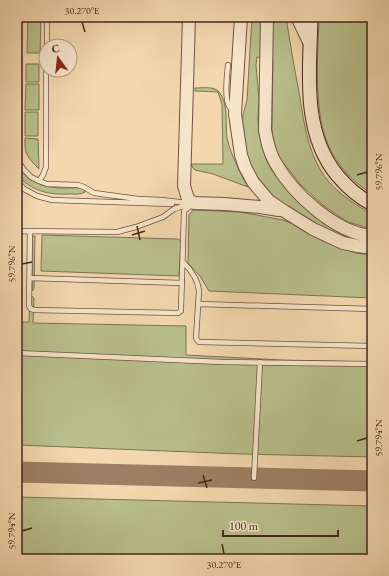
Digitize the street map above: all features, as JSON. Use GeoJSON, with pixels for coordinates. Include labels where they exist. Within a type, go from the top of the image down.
{"type":"FeatureCollection","features":[{"type":"Feature","properties":{"kind":"main road"},"geometry":{"type":"LineString","coordinates":[[311,17],[310,101],[318,141],[328,163],[341,181],[349,189],[372,204]]}},
{"type":"Feature","properties":{"kind":"street"},"geometry":{"type":"LineString","coordinates":[[189,17],[186,167],[184,186],[188,199],[194,203],[260,207],[284,211]]}},
{"type":"Feature","properties":{"kind":"street"},"geometry":{"type":"LineString","coordinates":[[241,17],[236,114],[241,155],[252,182],[269,201],[313,229],[343,242],[372,248]]}},
{"type":"Feature","properties":{"kind":"street"},"geometry":{"type":"LineString","coordinates":[[267,17],[265,130],[268,146],[275,162],[293,187],[313,207],[334,222],[351,231],[372,236]]}},
{"type":"Feature","properties":{"kind":"street"},"geometry":{"type":"LineString","coordinates":[[297,17],[310,44]]}},
{"type":"Feature","properties":{"kind":"lane"},"geometry":{"type":"LineString","coordinates":[[17,53],[18,17]]}},
{"type":"Feature","properties":{"kind":"lane"},"geometry":{"type":"LineString","coordinates":[[47,17],[47,38]]}},
{"type":"Feature","properties":{"kind":"lane"},"geometry":{"type":"LineString","coordinates":[[228,64],[226,87],[227,100],[229,106],[236,114]]}},
{"type":"Feature","properties":{"kind":"lane"},"geometry":{"type":"LineString","coordinates":[[38,181],[44,175],[46,167],[46,78]]}},
{"type":"Feature","properties":{"kind":"lane"},"geometry":{"type":"LineString","coordinates":[[17,158],[24,170],[31,177],[48,184],[78,185],[94,193],[138,199],[194,203]]}},
{"type":"Feature","properties":{"kind":"lane"},"geometry":{"type":"LineString","coordinates":[[17,181],[24,189],[37,196],[52,200],[176,204],[194,203]]}},
{"type":"Feature","properties":{"kind":"lane"},"geometry":{"type":"LineString","coordinates":[[17,305],[17,232],[116,232],[136,227],[163,217],[174,209],[194,203]]}},
{"type":"Feature","properties":{"kind":"lane"},"geometry":{"type":"LineString","coordinates":[[30,231],[29,306],[31,309],[178,313],[181,308],[184,211],[194,203]]}},
{"type":"Feature","properties":{"kind":"lane"},"geometry":{"type":"LineString","coordinates":[[183,262],[189,267],[199,285],[200,291],[196,338],[199,342],[372,346]]}},
{"type":"Feature","properties":{"kind":"lane"},"geometry":{"type":"LineString","coordinates":[[30,278],[182,283]]}},
{"type":"Feature","properties":{"kind":"lane"},"geometry":{"type":"LineString","coordinates":[[199,304],[372,309]]}},
{"type":"Feature","properties":{"kind":"lane"},"geometry":{"type":"LineString","coordinates":[[17,353],[222,362],[372,364]]}},
{"type":"Feature","properties":{"kind":"lane"},"geometry":{"type":"LineString","coordinates":[[254,478],[260,362]]}},
{"type":"Feature","properties":{"kind":"green space"},"geometry":{"type":"Polygon","coordinates":[[[28,17],[41,17],[40,38],[38,38],[38,53],[27,53],[28,17]]]}},
{"type":"Feature","properties":{"kind":"green space"},"geometry":{"type":"Polygon","coordinates":[[[252,17],[286,17],[305,127],[311,150],[321,171],[328,181],[355,204],[372,214],[372,229],[348,222],[324,206],[300,184],[278,156],[272,130],[273,59],[257,57],[256,65],[259,99],[259,133],[266,159],[272,171],[286,189],[309,209],[372,239],[372,243],[351,239],[321,227],[275,198],[257,180],[250,166],[242,135],[243,115],[247,100],[252,17]]]}},
{"type":"Feature","properties":{"kind":"green space"},"geometry":{"type":"Polygon","coordinates":[[[319,17],[372,17],[372,194],[355,181],[336,159],[332,153],[321,122],[317,68],[319,17]]]}},
{"type":"Feature","properties":{"kind":"green space"},"geometry":{"type":"Polygon","coordinates":[[[26,64],[38,64],[39,82],[26,82],[26,64]]]}},
{"type":"Feature","properties":{"kind":"green space"},"geometry":{"type":"Polygon","coordinates":[[[26,84],[39,84],[39,110],[25,110],[26,84]]]}},
{"type":"Feature","properties":{"kind":"green space"},"geometry":{"type":"Polygon","coordinates":[[[195,88],[215,89],[219,92],[222,97],[226,114],[227,138],[241,175],[248,187],[213,174],[195,170],[193,168],[191,164],[223,164],[222,104],[218,92],[195,91],[195,88]]]}},
{"type":"Feature","properties":{"kind":"green space"},"geometry":{"type":"Polygon","coordinates":[[[25,112],[38,112],[38,136],[25,136],[25,112]]]}},
{"type":"Feature","properties":{"kind":"green space"},"geometry":{"type":"Polygon","coordinates":[[[25,138],[38,139],[39,169],[32,162],[26,152],[25,138]]]}},
{"type":"Feature","properties":{"kind":"green space"},"geometry":{"type":"Polygon","coordinates":[[[17,164],[21,171],[39,184],[61,188],[79,188],[85,190],[85,192],[81,194],[54,194],[41,191],[28,185],[17,175],[17,164]]]}},
{"type":"Feature","properties":{"kind":"green space"},"geometry":{"type":"Polygon","coordinates":[[[193,210],[240,212],[283,220],[301,227],[313,236],[325,242],[355,253],[372,255],[372,298],[209,291],[200,276],[188,263],[189,215],[193,210]]]}},
{"type":"Feature","properties":{"kind":"green space"},"geometry":{"type":"Polygon","coordinates":[[[42,235],[178,239],[181,243],[179,276],[41,271],[42,235]]]}},
{"type":"Feature","properties":{"kind":"green space"},"geometry":{"type":"Polygon","coordinates":[[[32,236],[35,236],[34,289],[32,291],[32,236]]]}},
{"type":"Feature","properties":{"kind":"green space"},"geometry":{"type":"Polygon","coordinates":[[[32,296],[34,298],[33,323],[186,326],[186,355],[281,360],[372,362],[372,457],[241,454],[17,445],[17,322],[29,322],[30,298],[32,296]]]}},
{"type":"Feature","properties":{"kind":"green space"},"geometry":{"type":"Polygon","coordinates":[[[17,497],[372,506],[372,559],[17,559],[17,497]]]}},
{"type":"Feature","properties":{"kind":"taxiway"},"geometry":{"type":"LineString","coordinates":[[17,472],[372,481]]}}]}
